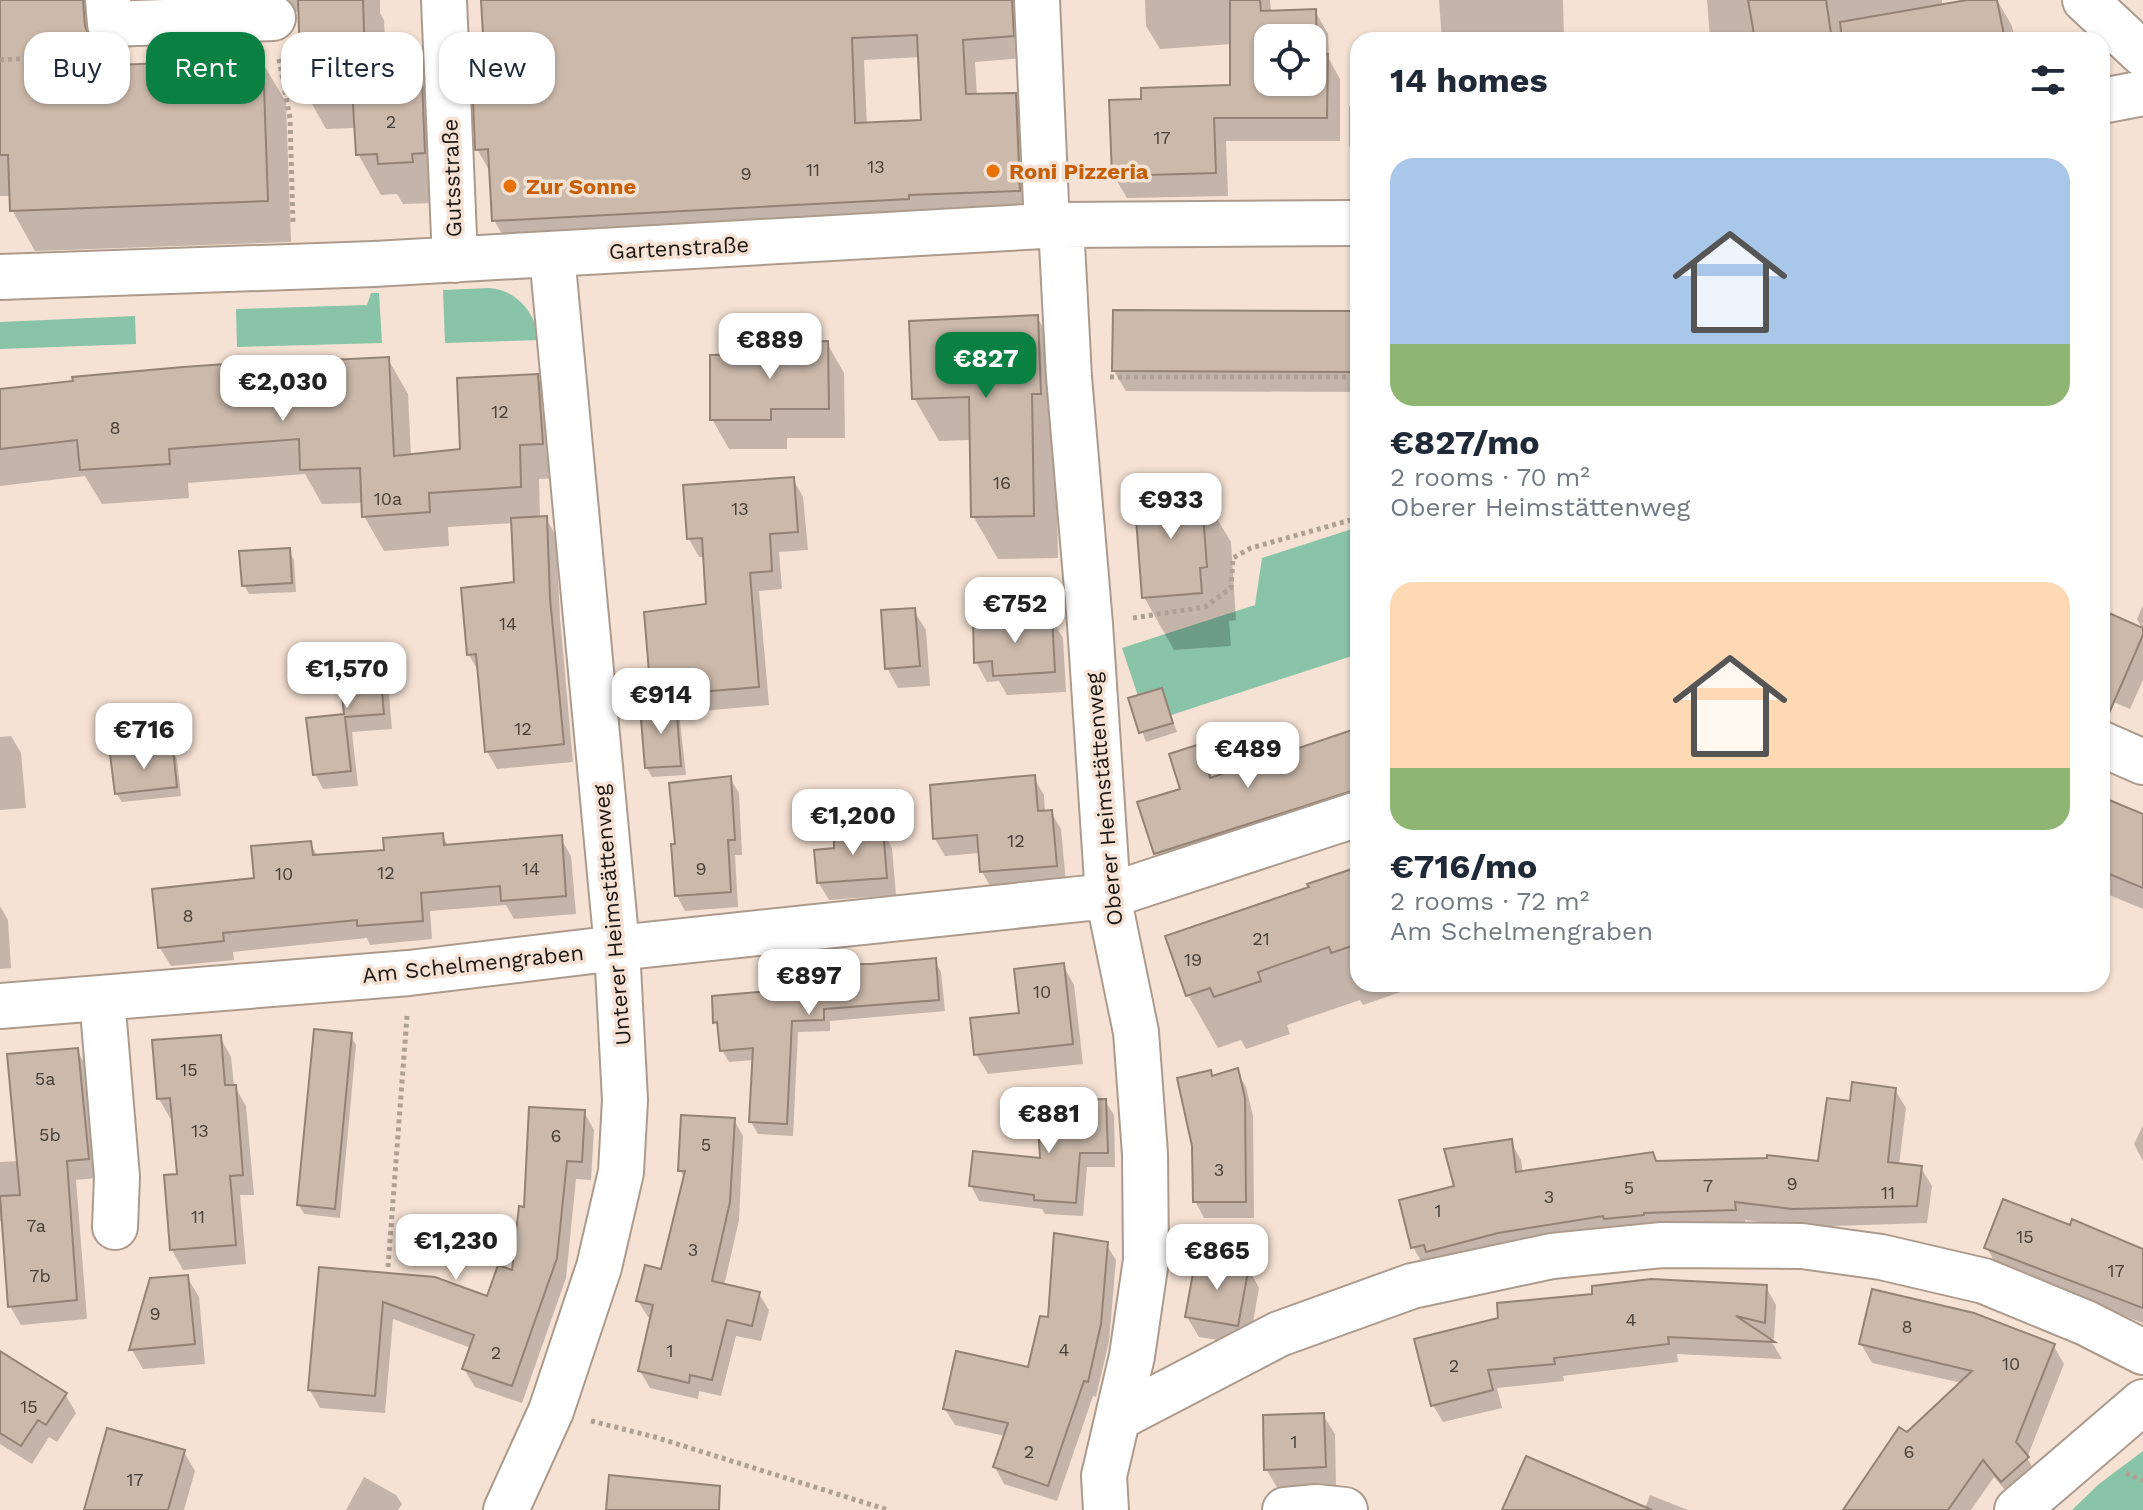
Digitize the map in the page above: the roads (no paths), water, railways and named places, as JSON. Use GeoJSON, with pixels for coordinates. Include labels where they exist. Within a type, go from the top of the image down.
{"type":"FeatureCollection","features":[{"type":"Feature","properties":{"kind":"street","name":"Gutsstraße"},"geometry":{"type":"LineString","coordinates":[[444,0],[455,260]]}},
{"type":"Feature","properties":{"kind":"street","name":"Oberer Heimstättenweg"},"geometry":{"type":"LineString","coordinates":[[1037,0],[1090,624],[1108,896],[1136,1032],[1145,1154],[1146,1260],[1132,1356],[1104,1476],[1106,1510]]}},
{"type":"Feature","properties":{"kind":"street"},"geometry":{"type":"LineString","coordinates":[[2085,0],[2143,54]]}},
{"type":"Feature","properties":{"kind":"street"},"geometry":{"type":"LineString","coordinates":[[109,12],[273,18]]}},
{"type":"Feature","properties":{"kind":"street"},"geometry":{"type":"LineString","coordinates":[[2110,99],[2143,93]]}},
{"type":"Feature","properties":{"kind":"street","name":"Gartenstraße"},"geometry":{"type":"LineString","coordinates":[[0,277],[455,260],[1054,226],[1350,223]]}},
{"type":"Feature","properties":{"kind":"street","name":"Unterer Heimstättenweg"},"geometry":{"type":"LineString","coordinates":[[506,1510],[551,1411],[599,1267],[621,1172],[625,1100],[617,948],[552,255]]}},
{"type":"Feature","properties":{"kind":"street"},"geometry":{"type":"LineString","coordinates":[[2110,748],[2143,762]]}},
{"type":"Feature","properties":{"kind":"street","name":"Am Schelmengraben"},"geometry":{"type":"LineString","coordinates":[[0,1006],[409,973],[1108,896],[1350,817]]}},
{"type":"Feature","properties":{"kind":"street"},"geometry":{"type":"LineString","coordinates":[[102,998],[117,1177],[115,1227]]}},
{"type":"Feature","properties":{"kind":"street"},"geometry":{"type":"LineString","coordinates":[[1118,1418],[1279,1334],[1412,1286],[1552,1256],[1662,1245],[1802,1246],[1881,1257],[1984,1281],[2086,1323],[2143,1352]]}},
{"type":"Feature","properties":{"kind":"street"},"geometry":{"type":"LineString","coordinates":[[2017,1510],[2143,1402]]}},
{"type":"Feature","properties":{"kind":"street"},"geometry":{"type":"LineString","coordinates":[[1285,1510],[1316,1507],[1345,1510]]}},
{"type":"Feature","properties":{"kind":"place","name":"Roni Pizzeria"},"geometry":{"type":"Point","coordinates":[993,171]}},
{"type":"Feature","properties":{"kind":"place","name":"Zur Sonne"},"geometry":{"type":"Point","coordinates":[510,186]}}]}
